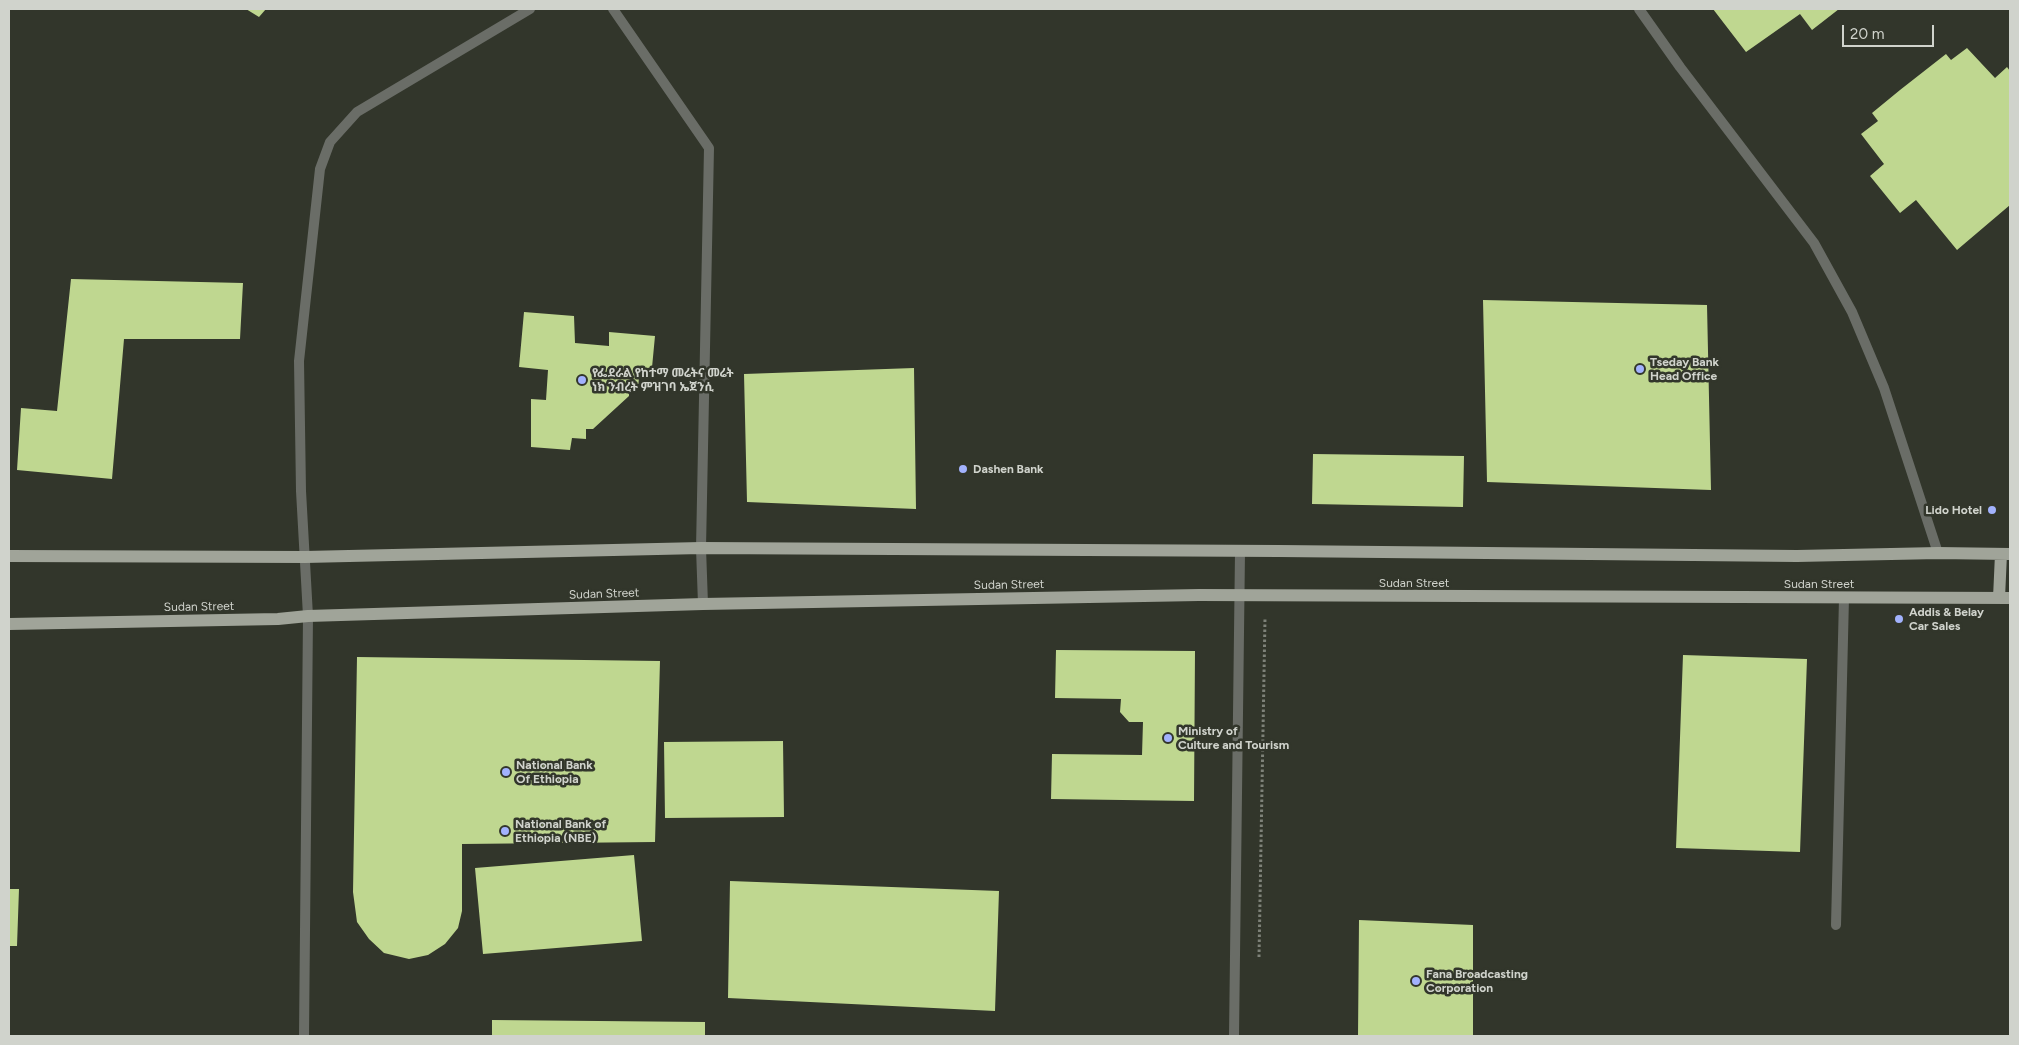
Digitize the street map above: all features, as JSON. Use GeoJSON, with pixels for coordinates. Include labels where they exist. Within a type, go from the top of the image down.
{"type":"FeatureCollection","features":[{"type":"Feature","properties":{"kind":"main road"},"geometry":{"type":"LineString","coordinates":[[9,556],[306,557],[701,548],[1186,550],[1240,552],[1280,550],[1797,556],[1938,553],[2006,554],[2005,598]]}},
{"type":"Feature","properties":{"kind":"main road","name":"Sudan Street"},"geometry":{"type":"LineString","coordinates":[[9,624],[278,619],[308,616],[703,604],[1199,595],[2005,598]]}},
{"type":"Feature","properties":{"kind":"street"},"geometry":{"type":"LineString","coordinates":[[304,1036],[308,616],[298,361],[320,169],[330,142],[357,112],[530,9]]}},
{"type":"Feature","properties":{"kind":"street"},"geometry":{"type":"LineString","coordinates":[[613,9],[709,148],[701,548],[703,604]]}},
{"type":"Feature","properties":{"kind":"street"},"geometry":{"type":"LineString","coordinates":[[1639,9],[1680,67],[1819,252],[1852,312],[1884,388],[1938,553]]}},
{"type":"Feature","properties":{"kind":"street"},"geometry":{"type":"LineString","coordinates":[[1234,1036],[1240,552]]}},
{"type":"Feature","properties":{"kind":"street"},"geometry":{"type":"LineString","coordinates":[[1836,925],[1844,598]]}},
{"type":"Feature","properties":{"kind":"path"},"geometry":{"type":"LineString","coordinates":[[1258,967],[1266,610]]}},
{"type":"Feature","properties":{"kind":"building"},"geometry":{"type":"Polygon","coordinates":[[[246,9],[266,9],[259,17],[246,9]]]}},
{"type":"Feature","properties":{"kind":"building"},"geometry":{"type":"Polygon","coordinates":[[[1713,9],[1839,9],[1812,30],[1800,14],[1746,52],[1713,9]]]}},
{"type":"Feature","properties":{"kind":"building"},"geometry":{"type":"Polygon","coordinates":[[[1967,48],[1995,78],[2007,67],[2010,71],[2010,205],[1957,250],[1916,200],[1900,213],[1870,176],[1884,164],[1861,134],[1878,121],[1872,113],[1900,90],[1946,54],[1951,60],[1967,48]]]}},
{"type":"Feature","properties":{"kind":"building"},"geometry":{"type":"Polygon","coordinates":[[[71,279],[243,283],[240,339],[124,339],[112,479],[17,470],[21,408],[57,411],[71,279]]]}},
{"type":"Feature","properties":{"kind":"building"},"geometry":{"type":"Polygon","coordinates":[[[1483,300],[1707,305],[1711,490],[1487,482],[1483,300]]]}},
{"type":"Feature","properties":{"kind":"building"},"geometry":{"type":"Polygon","coordinates":[[[524,312],[574,316],[575,343],[609,346],[609,332],[655,336],[651,378],[639,377],[638,389],[629,387],[629,396],[593,429],[586,429],[586,439],[572,438],[570,450],[531,447],[531,399],[546,400],[548,370],[519,367],[524,312]]]}},
{"type":"Feature","properties":{"kind":"building"},"geometry":{"type":"Polygon","coordinates":[[[914,368],[916,509],[747,502],[744,374],[914,368]]]}},
{"type":"Feature","properties":{"kind":"building"},"geometry":{"type":"Polygon","coordinates":[[[1313,454],[1464,456],[1463,507],[1312,504],[1313,454]]]}},
{"type":"Feature","properties":{"kind":"building","name":"Ministry of Culture and Tourism"},"geometry":{"type":"Polygon","coordinates":[[[1056,650],[1195,651],[1194,801],[1051,799],[1052,754],[1142,755],[1143,722],[1129,722],[1120,712],[1121,699],[1055,698],[1056,650]]]}},
{"type":"Feature","properties":{"kind":"building"},"geometry":{"type":"Polygon","coordinates":[[[1683,655],[1807,659],[1800,852],[1676,848],[1683,655]]]}},
{"type":"Feature","properties":{"kind":"building","name":"National Bank Of Ethiopia"},"geometry":{"type":"Polygon","coordinates":[[[357,657],[660,661],[655,842],[462,844],[462,911],[458,928],[445,944],[428,955],[409,959],[384,953],[369,939],[357,922],[353,892],[357,657]]]}},
{"type":"Feature","properties":{"kind":"building"},"geometry":{"type":"Polygon","coordinates":[[[783,741],[784,817],[665,818],[664,742],[783,741]]]}},
{"type":"Feature","properties":{"kind":"building"},"geometry":{"type":"Polygon","coordinates":[[[634,855],[642,941],[483,954],[475,868],[634,855]]]}},
{"type":"Feature","properties":{"kind":"building"},"geometry":{"type":"Polygon","coordinates":[[[730,881],[999,891],[995,1011],[728,998],[730,881]]]}},
{"type":"Feature","properties":{"kind":"building"},"geometry":{"type":"Polygon","coordinates":[[[9,889],[19,889],[17,946],[9,946],[9,889]]]}},
{"type":"Feature","properties":{"kind":"building","name":"Fana Broadcasting Corporation"},"geometry":{"type":"Polygon","coordinates":[[[1359,920],[1473,925],[1473,1036],[1358,1036],[1359,920]]]}},
{"type":"Feature","properties":{"kind":"building"},"geometry":{"type":"Polygon","coordinates":[[[492,1020],[705,1022],[705,1036],[492,1036],[492,1020]]]}},
{"type":"Feature","properties":{"kind":"place","name":"Tseday Bank Head Office"},"geometry":{"type":"Point","coordinates":[1640,369]}},
{"type":"Feature","properties":{"kind":"place","name":"የፌደራል የከተማ መሬትና መሬት ነክ ንብረት ምዝገባ ኤጀንሲ"},"geometry":{"type":"Point","coordinates":[582,380]}},
{"type":"Feature","properties":{"kind":"place","name":"Dashen Bank"},"geometry":{"type":"Point","coordinates":[963,469]}},
{"type":"Feature","properties":{"kind":"place","name":"Lido Hotel"},"geometry":{"type":"Point","coordinates":[1992,510]}},
{"type":"Feature","properties":{"kind":"place","name":"Addis & Belay Car Sales"},"geometry":{"type":"Point","coordinates":[1899,619]}},
{"type":"Feature","properties":{"kind":"place","name":"Ministry of Culture and Tourism"},"geometry":{"type":"Point","coordinates":[1168,738]}},
{"type":"Feature","properties":{"kind":"place","name":"National Bank Of Ethiopia"},"geometry":{"type":"Point","coordinates":[506,772]}},
{"type":"Feature","properties":{"kind":"place","name":"National Bank of Ethiopia (NBE)"},"geometry":{"type":"Point","coordinates":[505,831]}},
{"type":"Feature","properties":{"kind":"place","name":"Fana Broadcasting Corporation"},"geometry":{"type":"Point","coordinates":[1416,981]}}]}
